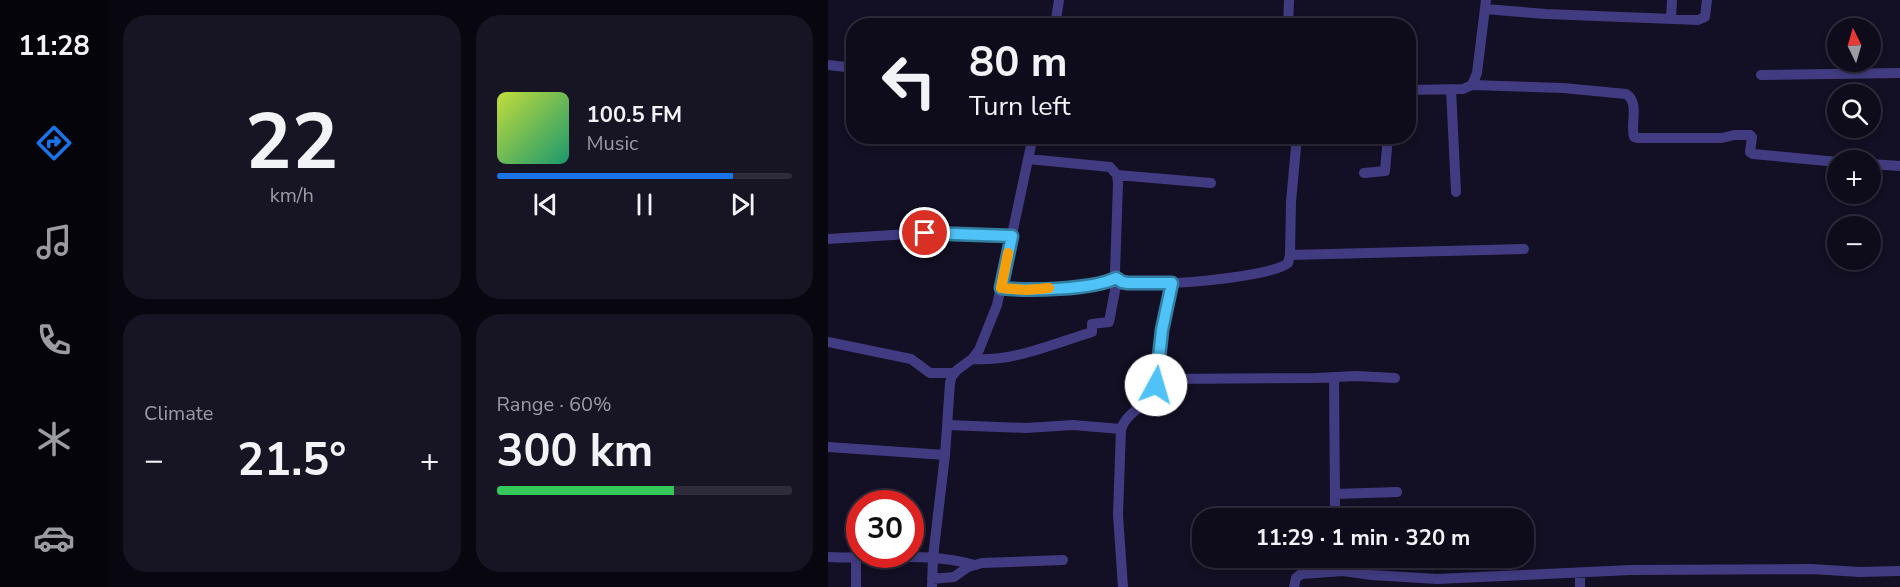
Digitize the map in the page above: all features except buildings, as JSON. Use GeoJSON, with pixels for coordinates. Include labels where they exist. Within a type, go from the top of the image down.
{"type":"FeatureCollection","features":[{"type":"Feature","properties":{"kind":"street"},"geometry":{"type":"LineString","coordinates":[[1056,18],[1059,0]]}},
{"type":"Feature","properties":{"kind":"street"},"geometry":{"type":"LineString","coordinates":[[1288,18],[1289,0]]}},
{"type":"Feature","properties":{"kind":"street"},"geometry":{"type":"LineString","coordinates":[[1671,19],[1672,0]]}},
{"type":"Feature","properties":{"kind":"street"},"geometry":{"type":"LineString","coordinates":[[1472,85],[1477,73],[1486,4],[1546,14],[1702,19],[1706,14],[1707,0]]}},
{"type":"Feature","properties":{"kind":"street"},"geometry":{"type":"LineString","coordinates":[[828,65],[846,67]]}},
{"type":"Feature","properties":{"kind":"street"},"geometry":{"type":"LineString","coordinates":[[1761,75],[1900,73]]}},
{"type":"Feature","properties":{"kind":"street"},"geometry":{"type":"LineString","coordinates":[[1416,90],[1463,89],[1472,85],[1563,88],[1626,94],[1634,103],[1632,130],[1634,137],[1637,138],[1722,138],[1750,135],[1752,137],[1750,152],[1753,154],[1827,161]]}},
{"type":"Feature","properties":{"kind":"street"},"geometry":{"type":"LineString","coordinates":[[1451,89],[1456,192]]}},
{"type":"Feature","properties":{"kind":"street"},"geometry":{"type":"LineString","coordinates":[[975,565],[954,577],[932,583],[950,383],[954,374],[979,351],[987,335],[1001,288],[1031,144]]}},
{"type":"Feature","properties":{"kind":"street"},"geometry":{"type":"LineString","coordinates":[[1001,288],[1026,290],[1105,283],[1117,279],[1128,283],[1172,283],[1262,273],[1285,266],[1290,255],[1291,202],[1296,144]]}},
{"type":"Feature","properties":{"kind":"street"},"geometry":{"type":"LineString","coordinates":[[1364,173],[1385,171],[1387,144]]}},
{"type":"Feature","properties":{"kind":"street"},"geometry":{"type":"LineString","coordinates":[[972,359],[1011,357],[1092,332],[1092,324],[1109,322],[1117,279],[1117,176],[1110,167],[1100,165],[1028,159]]}},
{"type":"Feature","properties":{"kind":"street"},"geometry":{"type":"LineString","coordinates":[[1881,165],[1900,166]]}},
{"type":"Feature","properties":{"kind":"street"},"geometry":{"type":"LineString","coordinates":[[1117,176],[1211,183]]}},
{"type":"Feature","properties":{"kind":"street"},"geometry":{"type":"LineString","coordinates":[[828,238],[925,233],[1012,236]]}},
{"type":"Feature","properties":{"kind":"street"},"geometry":{"type":"LineString","coordinates":[[1290,255],[1524,249]]}},
{"type":"Feature","properties":{"kind":"street"},"geometry":{"type":"LineString","coordinates":[[1123,587],[1118,495],[1121,429],[1127,417],[1149,400],[1155,392],[1162,330],[1172,283]]}},
{"type":"Feature","properties":{"kind":"street"},"geometry":{"type":"LineString","coordinates":[[828,342],[911,359],[930,373],[954,374]]}},
{"type":"Feature","properties":{"kind":"street"},"geometry":{"type":"LineString","coordinates":[[1334,377],[1335,506]]}},
{"type":"Feature","properties":{"kind":"street"},"geometry":{"type":"LineString","coordinates":[[1157,379],[1395,378]]}},
{"type":"Feature","properties":{"kind":"street"},"geometry":{"type":"LineString","coordinates":[[947,424],[1026,428],[1073,424],[1121,429]]}},
{"type":"Feature","properties":{"kind":"street"},"geometry":{"type":"LineString","coordinates":[[828,447],[945,455]]}},
{"type":"Feature","properties":{"kind":"street"},"geometry":{"type":"LineString","coordinates":[[1335,494],[1397,492]]}},
{"type":"Feature","properties":{"kind":"street"},"geometry":{"type":"LineString","coordinates":[[924,556],[953,558],[975,565],[1063,560]]}},
{"type":"Feature","properties":{"kind":"street"},"geometry":{"type":"LineString","coordinates":[[828,557],[846,558]]}},
{"type":"Feature","properties":{"kind":"street"},"geometry":{"type":"LineString","coordinates":[[856,568],[856,587]]}},
{"type":"Feature","properties":{"kind":"street"},"geometry":{"type":"LineString","coordinates":[[1294,587],[1296,578],[1301,574],[1332,572],[1437,579],[1648,569],[1900,571]]}},
{"type":"Feature","properties":{"kind":"street"},"geometry":{"type":"LineString","coordinates":[[1580,574],[1580,587]]}},
{"type":"Feature","properties":{"kind":"slow traffic"},"geometry":{"type":"LineString","coordinates":[[1008,253],[1001,288],[1026,290],[1049,288]]}},
{"type":"Feature","properties":{"kind":"route"},"geometry":{"type":"LineString","coordinates":[[925,233],[1012,236],[1001,288],[1026,290],[1088,285],[1105,283],[1116,278],[1128,283],[1172,283],[1162,330],[1156,385]]}}]}
